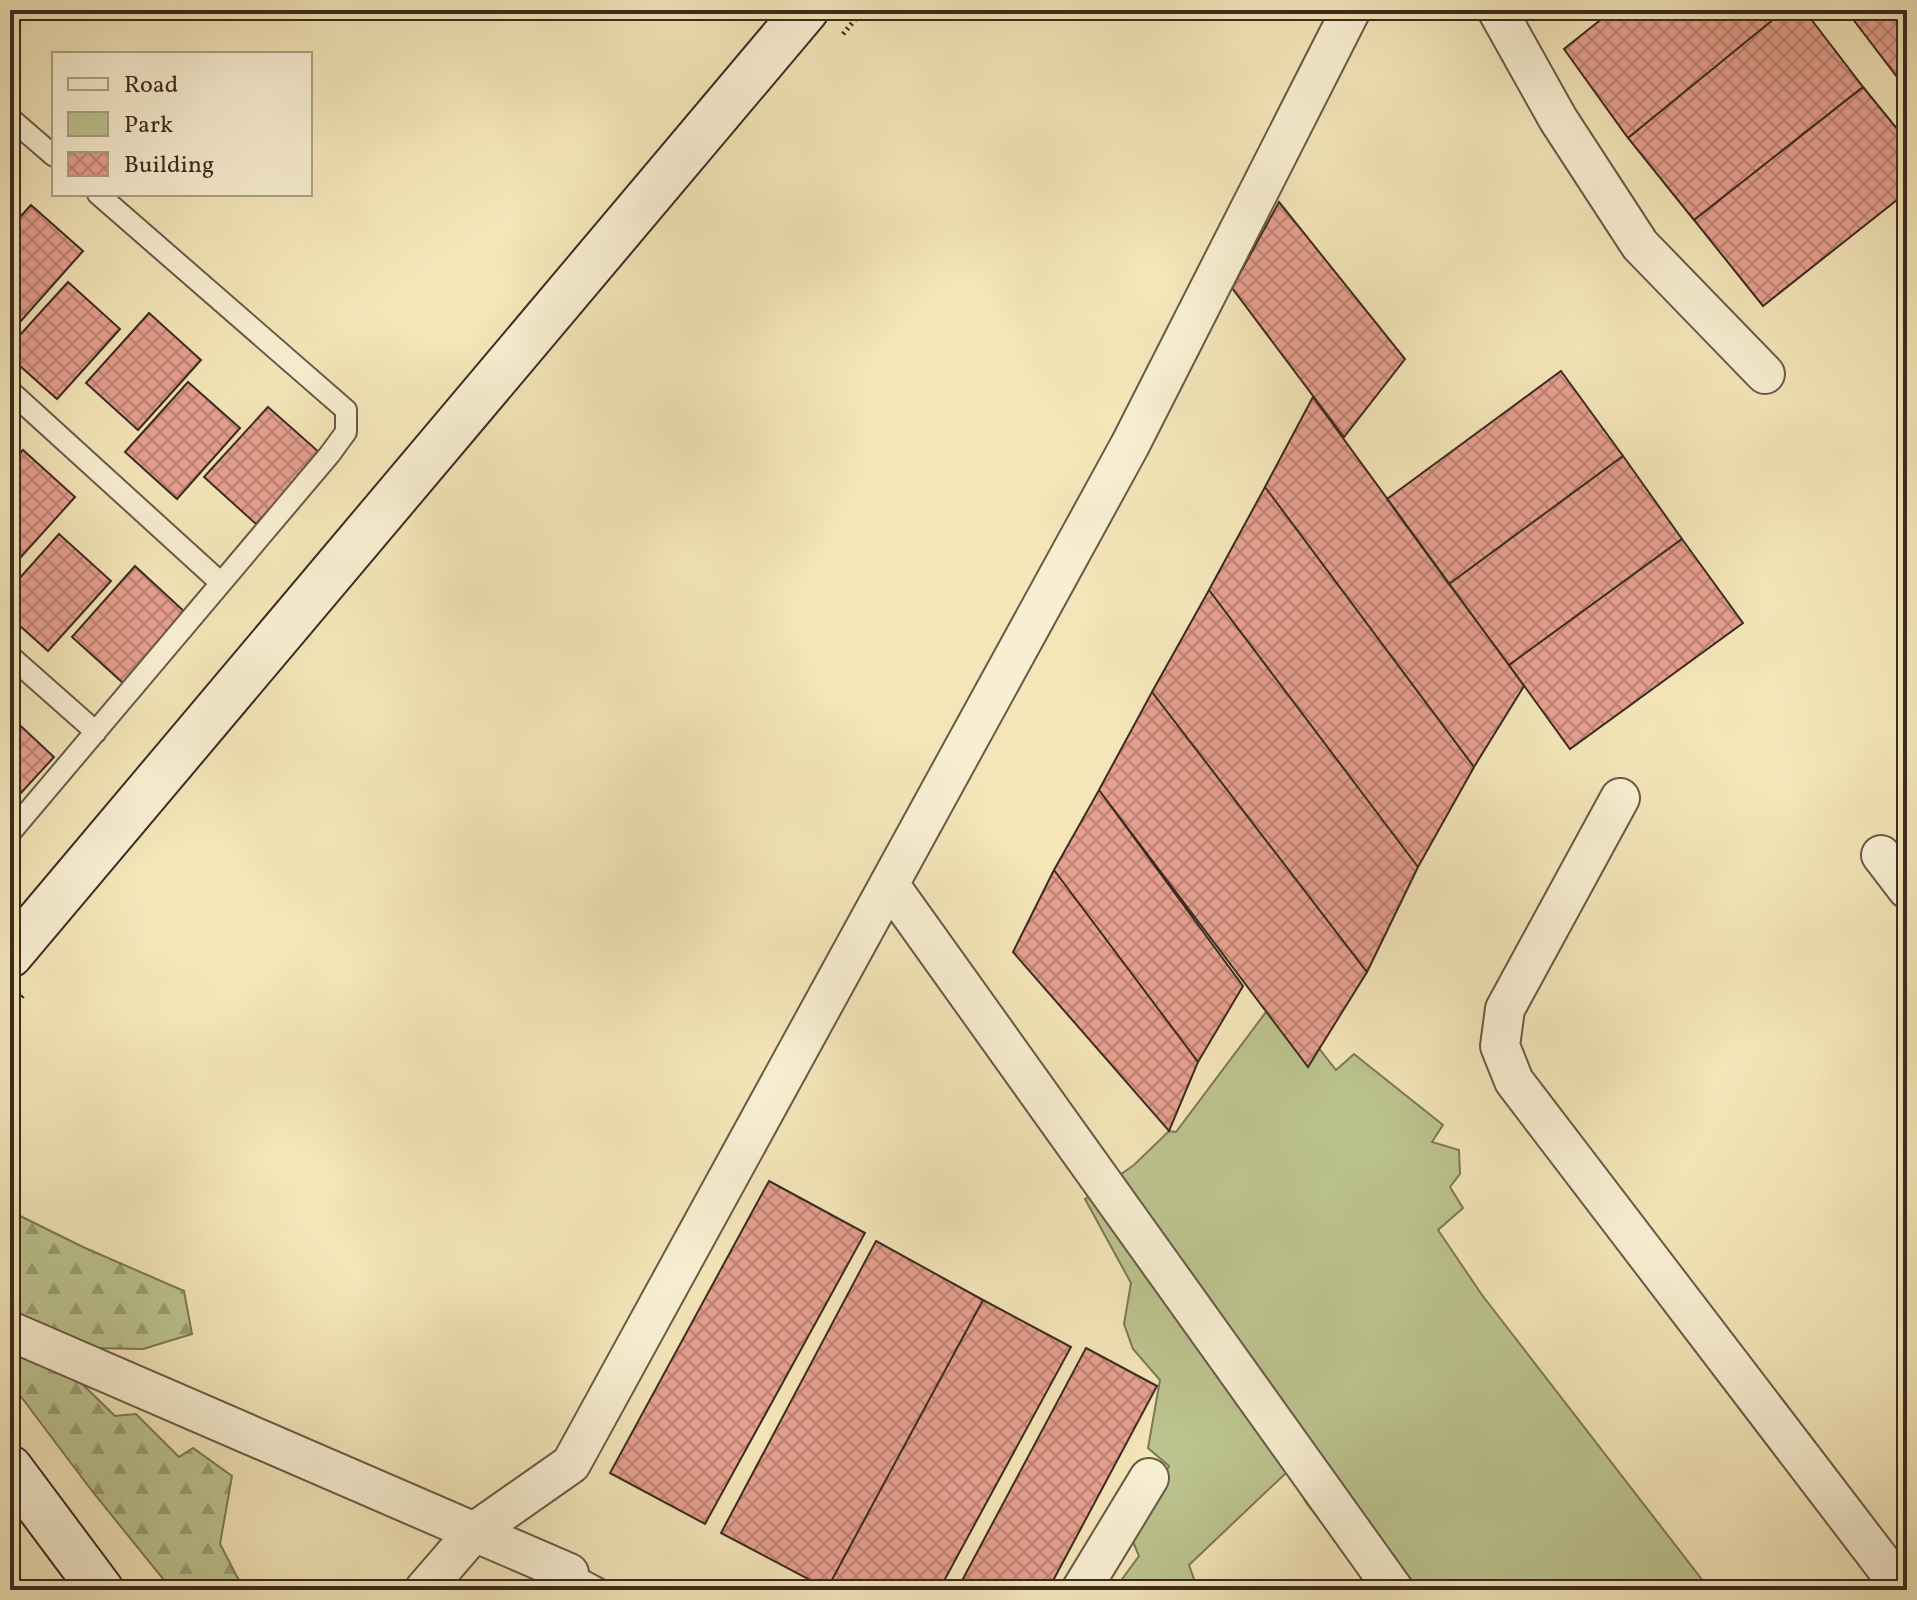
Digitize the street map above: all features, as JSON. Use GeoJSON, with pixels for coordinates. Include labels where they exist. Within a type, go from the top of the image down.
{"type":"FeatureCollection","features":[{"type":"Feature","properties":{"kind":"street"},"geometry":{"type":"LineString","coordinates":[[10,955],[806,10]]}},
{"type":"Feature","properties":{"kind":"street"},"geometry":{"type":"LineString","coordinates":[[424,1590],[474,1532],[571,1464],[1130,445],[1351,10]]}},
{"type":"Feature","properties":{"kind":"street"},"geometry":{"type":"LineString","coordinates":[[1497,10],[1558,119],[1640,245],[1765,374]]}},
{"type":"Feature","properties":{"kind":"street"},"geometry":{"type":"LineString","coordinates":[[1620,798],[1505,1009],[1500,1046],[1514,1081],[1903,1590]]}},
{"type":"Feature","properties":{"kind":"street"},"geometry":{"type":"LineString","coordinates":[[1881,855],[1907,889]]}},
{"type":"Feature","properties":{"kind":"street"},"geometry":{"type":"LineString","coordinates":[[889,884],[1394,1590]]}},
{"type":"Feature","properties":{"kind":"street"},"geometry":{"type":"LineString","coordinates":[[10,1331],[585,1582]]}},
{"type":"Feature","properties":{"kind":"street"},"geometry":{"type":"LineString","coordinates":[[10,1468],[101,1590]]}},
{"type":"Feature","properties":{"kind":"street"},"geometry":{"type":"LineString","coordinates":[[1081,1590],[1149,1478]]}},
{"type":"Feature","properties":{"kind":"lane"},"geometry":{"type":"LineString","coordinates":[[10,118],[52,154]]}},
{"type":"Feature","properties":{"kind":"lane"},"geometry":{"type":"LineString","coordinates":[[10,833],[346,432],[346,410],[100,196]]}},
{"type":"Feature","properties":{"kind":"lane"},"geometry":{"type":"LineString","coordinates":[[10,391],[221,583]]}},
{"type":"Feature","properties":{"kind":"lane"},"geometry":{"type":"LineString","coordinates":[[10,656],[96,732]]}},
{"type":"Feature","properties":{"kind":"green space"},"geometry":{"type":"Polygon","coordinates":[[[1278,996],[1336,1070],[1354,1054],[1443,1125],[1432,1142],[1459,1150],[1460,1174],[1450,1187],[1463,1208],[1438,1230],[1482,1295],[1710,1590],[1376,1590],[1307,1504],[1288,1471],[1189,1565],[1198,1590],[1114,1590],[1139,1556],[1131,1537],[1169,1466],[1148,1448],[1160,1380],[1133,1349],[1124,1324],[1131,1283],[1085,1199],[1134,1165],[1169,1131],[1176,1132],[1278,996]]]}},
{"type":"Feature","properties":{"kind":"green space"},"geometry":{"type":"Polygon","coordinates":[[[10,1211],[184,1291],[192,1334],[143,1349],[89,1348],[72,1374],[115,1416],[136,1414],[179,1457],[193,1448],[232,1476],[220,1544],[244,1590],[172,1590],[10,1382],[10,1211]]]}},
{"type":"Feature","properties":{"kind":"building"},"geometry":{"type":"Polygon","coordinates":[[[1613,10],[1785,10],[1628,138],[1564,49],[1613,10]]]}},
{"type":"Feature","properties":{"kind":"building"},"geometry":{"type":"Polygon","coordinates":[[[1785,10],[1804,10],[1863,87],[1694,220],[1628,138],[1785,10]]]}},
{"type":"Feature","properties":{"kind":"building"},"geometry":{"type":"Polygon","coordinates":[[[1846,10],[1907,10],[1907,90],[1846,10]]]}},
{"type":"Feature","properties":{"kind":"building"},"geometry":{"type":"Polygon","coordinates":[[[1863,87],[1907,141],[1907,192],[1763,306],[1694,220],[1863,87]]]}},
{"type":"Feature","properties":{"kind":"building"},"geometry":{"type":"Polygon","coordinates":[[[1279,202],[1405,359],[1344,437],[1232,288],[1279,202]]]}},
{"type":"Feature","properties":{"kind":"building"},"geometry":{"type":"Polygon","coordinates":[[[31,205],[83,251],[20,322],[10,313],[10,228],[31,205]]]}},
{"type":"Feature","properties":{"kind":"building"},"geometry":{"type":"Polygon","coordinates":[[[68,282],[120,329],[57,399],[10,357],[10,346],[68,282]]]}},
{"type":"Feature","properties":{"kind":"building"},"geometry":{"type":"Polygon","coordinates":[[[149,313],[201,360],[138,430],[86,383],[149,313]]]}},
{"type":"Feature","properties":{"kind":"building"},"geometry":{"type":"Polygon","coordinates":[[[1561,371],[1623,456],[1449,584],[1387,499],[1561,371]]]}},
{"type":"Feature","properties":{"kind":"building"},"geometry":{"type":"Polygon","coordinates":[[[188,382],[240,428],[177,499],[125,452],[188,382]]]}},
{"type":"Feature","properties":{"kind":"building"},"geometry":{"type":"Polygon","coordinates":[[[1313,397],[1524,686],[1474,767],[1265,487],[1313,397]]]}},
{"type":"Feature","properties":{"kind":"building"},"geometry":{"type":"Polygon","coordinates":[[[268,407],[320,453],[256,524],[204,477],[268,407]]]}},
{"type":"Feature","properties":{"kind":"building"},"geometry":{"type":"Polygon","coordinates":[[[23,450],[75,497],[12,567],[10,464],[23,450]]]}},
{"type":"Feature","properties":{"kind":"building"},"geometry":{"type":"Polygon","coordinates":[[[1623,456],[1682,539],[1509,665],[1449,584],[1623,456]]]}},
{"type":"Feature","properties":{"kind":"building"},"geometry":{"type":"Polygon","coordinates":[[[1265,487],[1474,767],[1418,867],[1209,590],[1265,487]]]}},
{"type":"Feature","properties":{"kind":"building"},"geometry":{"type":"Polygon","coordinates":[[[59,534],[111,581],[48,651],[10,617],[10,589],[59,534]]]}},
{"type":"Feature","properties":{"kind":"building"},"geometry":{"type":"Polygon","coordinates":[[[1682,539],[1743,623],[1570,749],[1509,665],[1682,539]]]}},
{"type":"Feature","properties":{"kind":"building"},"geometry":{"type":"Polygon","coordinates":[[[135,566],[187,614],[123,683],[72,637],[135,566]]]}},
{"type":"Feature","properties":{"kind":"building"},"geometry":{"type":"Polygon","coordinates":[[[1209,590],[1418,867],[1367,972],[1152,692],[1209,590]]]}},
{"type":"Feature","properties":{"kind":"building"},"geometry":{"type":"Polygon","coordinates":[[[1152,692],[1367,972],[1308,1067],[1099,790],[1152,692]]]}},
{"type":"Feature","properties":{"kind":"building"},"geometry":{"type":"Polygon","coordinates":[[[10,716],[54,757],[10,805],[10,716]]]}},
{"type":"Feature","properties":{"kind":"building"},"geometry":{"type":"Polygon","coordinates":[[[1099,790],[1243,986],[1198,1062],[1054,870],[1099,790]]]}},
{"type":"Feature","properties":{"kind":"building"},"geometry":{"type":"Polygon","coordinates":[[[1054,870],[1198,1062],[1169,1131],[1013,952],[1054,870]]]}},
{"type":"Feature","properties":{"kind":"building"},"geometry":{"type":"Polygon","coordinates":[[[769,1181],[865,1233],[705,1524],[610,1473],[769,1181]]]}},
{"type":"Feature","properties":{"kind":"building"},"geometry":{"type":"Polygon","coordinates":[[[876,1241],[983,1300],[827,1589],[721,1533],[876,1241]]]}},
{"type":"Feature","properties":{"kind":"building"},"geometry":{"type":"Polygon","coordinates":[[[983,1300],[1071,1347],[939,1590],[827,1589],[983,1300]]]}},
{"type":"Feature","properties":{"kind":"building"},"geometry":{"type":"Polygon","coordinates":[[[1086,1348],[1157,1386],[1048,1590],[957,1590],[1086,1348]]]}}]}
